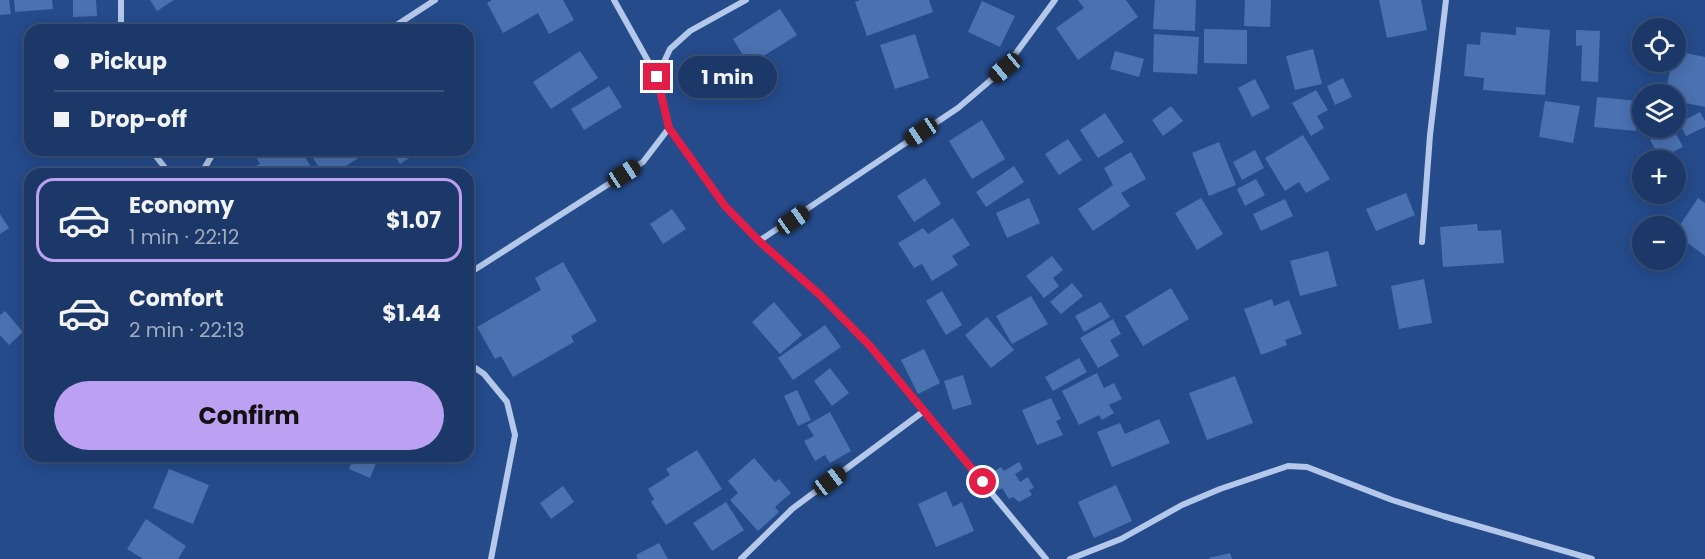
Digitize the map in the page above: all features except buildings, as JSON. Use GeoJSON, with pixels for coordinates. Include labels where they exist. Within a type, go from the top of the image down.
{"type":"FeatureCollection","features":[{"type":"Feature","properties":{"kind":"street"},"geometry":{"type":"LineString","coordinates":[[121,0],[121,24]]}},
{"type":"Feature","properties":{"kind":"street"},"geometry":{"type":"LineString","coordinates":[[398,24],[435,0]]}},
{"type":"Feature","properties":{"kind":"street"},"geometry":{"type":"LineString","coordinates":[[614,0],[657,77],[669,128],[725,206],[759,241],[820,295],[870,346],[1046,559]]}},
{"type":"Feature","properties":{"kind":"street"},"geometry":{"type":"LineString","coordinates":[[657,77],[670,49],[683,37],[746,0]]}},
{"type":"Feature","properties":{"kind":"street"},"geometry":{"type":"LineString","coordinates":[[759,241],[958,108],[1005,68],[1055,0]]}},
{"type":"Feature","properties":{"kind":"street"},"geometry":{"type":"LineString","coordinates":[[1422,242],[1430,135],[1446,0]]}},
{"type":"Feature","properties":{"kind":"street"},"geometry":{"type":"LineString","coordinates":[[474,270],[642,162],[669,128]]}},
{"type":"Feature","properties":{"kind":"street"},"geometry":{"type":"LineString","coordinates":[[156,156],[165,168]]}},
{"type":"Feature","properties":{"kind":"street"},"geometry":{"type":"LineString","coordinates":[[474,367],[484,374],[507,402],[515,435],[491,559]]}},
{"type":"Feature","properties":{"kind":"street"},"geometry":{"type":"LineString","coordinates":[[741,559],[792,509],[924,411]]}},
{"type":"Feature","properties":{"kind":"street"},"geometry":{"type":"LineString","coordinates":[[1070,559],[1121,539],[1182,505],[1220,489],[1288,466],[1307,467],[1392,500],[1592,559]]}},
{"type":"Feature","properties":{"kind":"route"},"geometry":{"type":"LineString","coordinates":[[657,77],[669,128],[725,206],[759,241],[820,295],[870,346],[983,482]]}}]}
